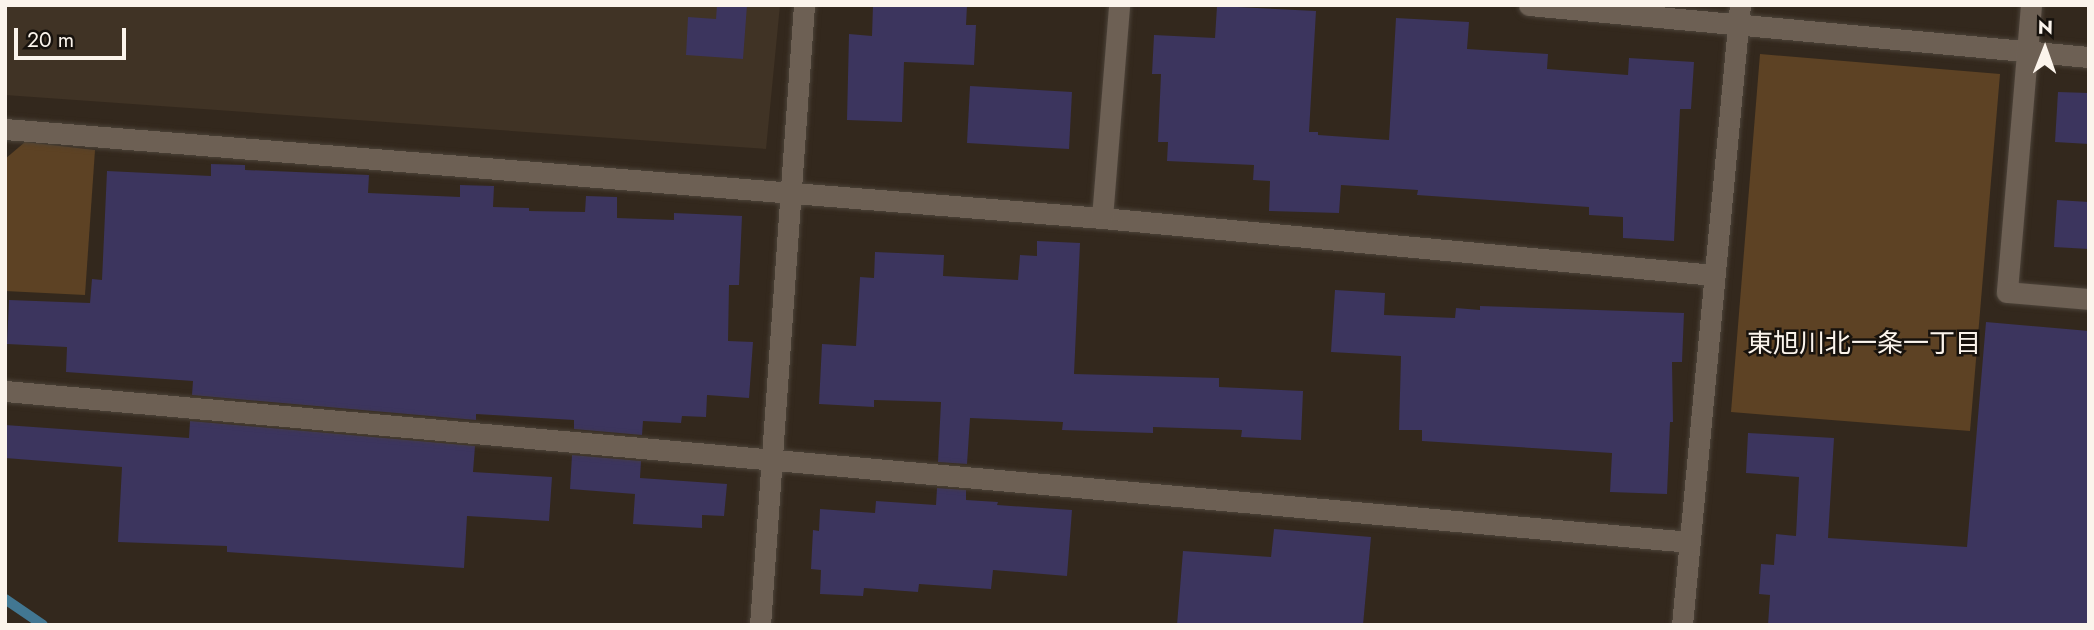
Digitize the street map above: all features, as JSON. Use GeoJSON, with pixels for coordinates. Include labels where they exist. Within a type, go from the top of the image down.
{"type":"FeatureCollection","features":[{"type":"Feature","properties":{"kind":"street"},"geometry":{"type":"LineString","coordinates":[[760,625],[793,194],[804,5]]}},
{"type":"Feature","properties":{"kind":"street"},"geometry":{"type":"LineString","coordinates":[[1102,218],[1119,5]]}},
{"type":"Feature","properties":{"kind":"street"},"geometry":{"type":"LineString","coordinates":[[1529,5],[1739,14],[2089,57]]}},
{"type":"Feature","properties":{"kind":"street"},"geometry":{"type":"LineString","coordinates":[[2031,5],[2007,292],[2089,299]]}},
{"type":"Feature","properties":{"kind":"street"},"geometry":{"type":"LineString","coordinates":[[1682,625],[1739,14]]}},
{"type":"Feature","properties":{"kind":"street"},"geometry":{"type":"LineString","coordinates":[[5,129],[1102,218],[1714,275]]}},
{"type":"Feature","properties":{"kind":"street"},"geometry":{"type":"LineString","coordinates":[[5,391],[1689,542]]}},
{"type":"Feature","properties":{"kind":"shaded area"},"geometry":{"type":"Polygon","coordinates":[[[5,5],[780,5],[766,149],[5,95],[5,5]]]}},
{"type":"Feature","properties":{"kind":"shaded area"},"geometry":{"type":"Polygon","coordinates":[[[1760,54],[2000,74],[1970,431],[1731,412],[1760,54]]]}},
{"type":"Feature","properties":{"kind":"shaded area"},"geometry":{"type":"Polygon","coordinates":[[[25,142],[95,150],[85,295],[5,291],[5,159],[25,142]]]}},
{"type":"Feature","properties":{"kind":"building"},"geometry":{"type":"Polygon","coordinates":[[[717,5],[747,5],[743,59],[686,55],[688,17],[716,19],[717,5]]]}},
{"type":"Feature","properties":{"kind":"building"},"geometry":{"type":"Polygon","coordinates":[[[873,5],[967,5],[966,25],[976,25],[974,65],[904,62],[902,122],[847,120],[849,34],[872,36],[873,5]]]}},
{"type":"Feature","properties":{"kind":"building"},"geometry":{"type":"Polygon","coordinates":[[[1217,6],[1316,11],[1309,132],[1318,132],[1318,135],[1389,140],[1396,18],[1469,22],[1467,49],[1548,54],[1547,69],[1628,75],[1629,58],[1694,62],[1691,109],[1680,109],[1674,241],[1623,238],[1623,217],[1589,215],[1589,207],[1417,195],[1418,190],[1341,185],[1339,213],[1269,211],[1270,181],[1253,180],[1254,165],[1167,161],[1168,142],[1158,142],[1161,74],[1152,74],[1154,35],[1215,38],[1217,6]]]}},
{"type":"Feature","properties":{"kind":"building"},"geometry":{"type":"Polygon","coordinates":[[[970,86],[1072,92],[1069,149],[967,143],[970,86]]]}},
{"type":"Feature","properties":{"kind":"building"},"geometry":{"type":"Polygon","coordinates":[[[2058,92],[2089,93],[2089,144],[2055,142],[2058,92]]]}},
{"type":"Feature","properties":{"kind":"building"},"geometry":{"type":"Polygon","coordinates":[[[211,164],[245,165],[245,170],[369,175],[368,193],[460,197],[460,185],[494,186],[493,207],[529,208],[529,211],[585,212],[586,196],[617,197],[617,218],[674,220],[674,213],[742,216],[739,285],[729,285],[728,341],[753,342],[749,398],[707,395],[706,417],[682,416],[681,423],[643,421],[642,435],[574,429],[574,420],[476,414],[476,420],[192,395],[193,381],[66,372],[67,347],[7,344],[9,300],[90,303],[92,279],[102,280],[107,171],[211,176],[211,164]]]}},
{"type":"Feature","properties":{"kind":"building"},"geometry":{"type":"Polygon","coordinates":[[[2057,200],[2089,202],[2089,249],[2054,247],[2057,200]]]}},
{"type":"Feature","properties":{"kind":"building"},"geometry":{"type":"Polygon","coordinates":[[[1037,241],[1080,243],[1074,374],[1219,378],[1219,387],[1303,391],[1301,440],[1241,437],[1242,430],[1153,427],[1153,433],[1062,430],[1063,422],[970,418],[967,464],[938,462],[941,402],[874,400],[874,407],[819,404],[822,344],[856,346],[860,277],[874,278],[875,252],[944,255],[943,276],[1018,280],[1020,255],[1037,256],[1037,241]]]}},
{"type":"Feature","properties":{"kind":"building"},"geometry":{"type":"Polygon","coordinates":[[[1335,290],[1385,293],[1384,315],[1455,318],[1456,308],[1480,310],[1480,306],[1684,313],[1682,362],[1672,362],[1673,422],[1670,422],[1667,494],[1610,492],[1612,453],[1422,441],[1422,430],[1399,430],[1401,356],[1331,352],[1335,290]]]}},
{"type":"Feature","properties":{"kind":"building"},"geometry":{"type":"Polygon","coordinates":[[[1986,322],[2089,331],[2089,625],[1768,625],[1770,595],[1759,594],[1761,564],[1774,565],[1776,534],[1796,536],[1799,477],[1746,473],[1748,433],[1834,438],[1828,538],[1967,547],[1986,322]]]}},
{"type":"Feature","properties":{"kind":"building"},"geometry":{"type":"Polygon","coordinates":[[[190,421],[475,446],[473,472],[552,477],[549,521],[467,516],[464,568],[227,552],[227,546],[118,542],[122,467],[5,458],[5,425],[189,438],[190,421]]]}},
{"type":"Feature","properties":{"kind":"building"},"geometry":{"type":"Polygon","coordinates":[[[572,455],[641,461],[640,478],[727,484],[724,516],[702,515],[702,528],[633,524],[635,494],[570,489],[572,455]]]}},
{"type":"Feature","properties":{"kind":"building"},"geometry":{"type":"Polygon","coordinates":[[[937,488],[966,490],[966,500],[1072,510],[1067,576],[993,570],[991,589],[919,584],[918,592],[864,588],[863,596],[820,594],[821,570],[811,569],[813,530],[819,531],[820,509],[875,513],[876,501],[936,505],[937,488]]]}},
{"type":"Feature","properties":{"kind":"building"},"geometry":{"type":"Polygon","coordinates":[[[1274,529],[1371,537],[1363,625],[1177,625],[1183,551],[1271,557],[1274,529]]]}},
{"type":"Feature","properties":{"kind":"waterway"},"geometry":{"type":"LineString","coordinates":[[5,599],[43,625]]}},
{"type":"Feature","properties":{"kind":"district","name":"東旭川北一条一丁目"},"geometry":{"type":"Point","coordinates":[1864,344]}}]}
